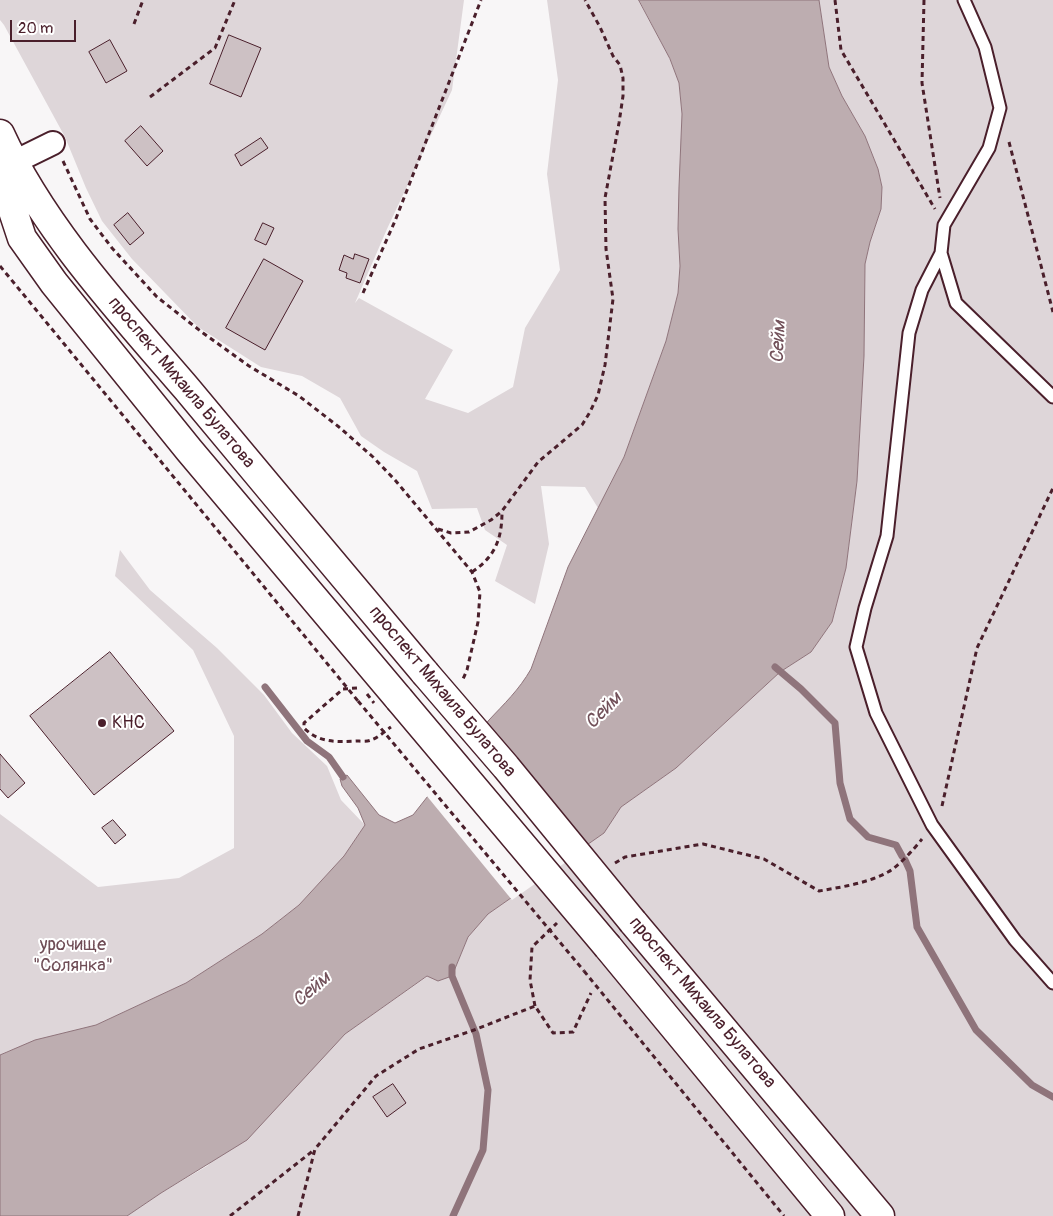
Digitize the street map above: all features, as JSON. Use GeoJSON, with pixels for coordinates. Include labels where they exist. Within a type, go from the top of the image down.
{"type":"FeatureCollection","features":[{"type":"Feature","properties":{"kind":"street","name":"проспект Михаила Булатова"},"geometry":{"type":"LineString","coordinates":[[0,134],[11,205],[22,238],[54,283],[189,450],[608,947],[830,1216]]}},
{"type":"Feature","properties":{"kind":"street"},"geometry":{"type":"LineString","coordinates":[[6,165],[53,143]]}},
{"type":"Feature","properties":{"kind":"street","name":"проспект Михаила Булатова"},"geometry":{"type":"LineString","coordinates":[[6,165],[39,204],[104,291],[506,767],[633,922],[880,1216]]}},
{"type":"Feature","properties":{"kind":"lane"},"geometry":{"type":"LineString","coordinates":[[964,0],[985,47],[1000,108],[989,148],[944,225],[940,253],[922,290],[909,333],[886,536],[856,647],[876,713],[932,825],[1015,940],[1053,983]]}},
{"type":"Feature","properties":{"kind":"lane"},"geometry":{"type":"LineString","coordinates":[[940,253],[956,303],[1053,397]]}},
{"type":"Feature","properties":{"kind":"path"},"geometry":{"type":"LineString","coordinates":[[134,24],[143,0]]}},
{"type":"Feature","properties":{"kind":"path"},"geometry":{"type":"LineString","coordinates":[[150,97],[215,48],[235,0]]}},
{"type":"Feature","properties":{"kind":"path"},"geometry":{"type":"LineString","coordinates":[[363,293],[395,221],[481,0]]}},
{"type":"Feature","properties":{"kind":"path"},"geometry":{"type":"LineString","coordinates":[[435,527],[451,533],[469,532],[492,520],[502,511],[538,462],[582,425],[598,394],[605,365],[613,298],[606,249],[605,198],[619,123],[623,96],[623,78],[620,65],[613,56],[585,0]]}},
{"type":"Feature","properties":{"kind":"path"},"geometry":{"type":"LineString","coordinates":[[836,0],[841,50],[944,225]]}},
{"type":"Feature","properties":{"kind":"path"},"geometry":{"type":"LineString","coordinates":[[924,0],[922,83],[944,225]]}},
{"type":"Feature","properties":{"kind":"path"},"geometry":{"type":"LineString","coordinates":[[1000,108],[1053,312]]}},
{"type":"Feature","properties":{"kind":"path"},"geometry":{"type":"LineString","coordinates":[[53,143],[67,168],[90,219],[112,248],[157,297],[211,339],[249,366],[299,396],[339,427],[378,462],[472,572],[480,592],[478,622],[467,670]]}},
{"type":"Feature","properties":{"kind":"path"},"geometry":{"type":"LineString","coordinates":[[0,266],[358,701],[584,971],[784,1216]]}},
{"type":"Feature","properties":{"kind":"path"},"geometry":{"type":"LineString","coordinates":[[472,572],[487,561],[500,538],[502,511]]}},
{"type":"Feature","properties":{"kind":"path"},"geometry":{"type":"LineString","coordinates":[[306,722],[343,689],[361,688]]}},
{"type":"Feature","properties":{"kind":"path"},"geometry":{"type":"LineString","coordinates":[[532,947],[530,980],[535,1006],[553,1033],[573,1032],[591,993]]}},
{"type":"Feature","properties":{"kind":"path"},"geometry":{"type":"LineString","coordinates":[[230,1216],[315,1149],[376,1076],[419,1049],[535,1006]]}},
{"type":"Feature","properties":{"kind":"path"},"geometry":{"type":"LineString","coordinates":[[298,1216],[315,1149]]}},
{"type":"Feature","properties":{"kind":"green space"},"geometry":{"type":"Polygon","coordinates":[[[0,0],[464,0],[452,90],[387,229],[355,303],[359,298],[453,350],[425,399],[468,413],[513,387],[525,328],[560,270],[547,174],[558,80],[547,0],[639,0],[670,59],[679,83],[682,114],[678,293],[666,341],[624,457],[598,508],[585,487],[541,486],[549,544],[535,604],[495,581],[507,545],[485,530],[477,508],[432,509],[417,471],[361,436],[340,398],[302,376],[261,367],[198,327],[132,259],[102,221],[65,137],[0,20],[0,0]]]}},
{"type":"Feature","properties":{"kind":"green space"},"geometry":{"type":"Polygon","coordinates":[[[819,0],[1053,0],[1053,1216],[127,1216],[207,1166],[345,1034],[428,976],[452,976],[468,937],[488,914],[604,833],[621,807],[676,768],[780,672],[811,652],[832,622],[846,568],[857,481],[864,356],[865,264],[881,209],[882,187],[878,169],[865,136],[842,96],[829,67],[819,0]]]}},
{"type":"Feature","properties":{"kind":"green space","name":"урочище \"Солянка\""},"geometry":{"type":"Polygon","coordinates":[[[120,550],[150,590],[217,648],[264,695],[292,733],[327,766],[341,800],[365,825],[344,856],[299,905],[262,934],[186,983],[96,1025],[0,1055],[0,814],[98,887],[179,878],[234,848],[234,736],[193,650],[115,576],[120,550]]]}},
{"type":"Feature","properties":{"kind":"water","name":"Сейм"},"geometry":{"type":"Polygon","coordinates":[[[639,0],[819,0],[829,67],[842,96],[865,136],[878,169],[882,187],[881,209],[865,264],[864,356],[857,481],[846,568],[832,622],[811,652],[780,672],[676,768],[621,807],[604,833],[488,914],[468,937],[452,976],[438,981],[427,976],[345,1034],[247,1140],[127,1216],[0,1216],[0,1055],[35,1040],[96,1025],[186,983],[262,934],[299,905],[344,856],[365,825],[358,808],[342,786],[340,779],[347,775],[379,815],[395,823],[413,815],[469,743],[506,702],[531,669],[568,567],[624,457],[666,341],[678,293],[682,114],[679,83],[670,59],[639,0]]]}},
{"type":"Feature","properties":{"kind":"pier"},"geometry":{"type":"Polygon","coordinates":[[[483,724],[586,848],[512,900],[426,795],[483,724]]]}},
{"type":"Feature","properties":{"kind":"building"},"geometry":{"type":"Polygon","coordinates":[[[229,35],[261,48],[241,97],[210,84],[229,35]]]}},
{"type":"Feature","properties":{"kind":"building"},"geometry":{"type":"Polygon","coordinates":[[[110,40],[127,71],[106,83],[89,52],[110,40]]]}},
{"type":"Feature","properties":{"kind":"building"},"geometry":{"type":"Polygon","coordinates":[[[141,126],[163,151],[147,166],[125,141],[141,126]]]}},
{"type":"Feature","properties":{"kind":"building"},"geometry":{"type":"Polygon","coordinates":[[[261,138],[268,148],[241,166],[235,155],[261,138]]]}},
{"type":"Feature","properties":{"kind":"building"},"geometry":{"type":"Polygon","coordinates":[[[128,213],[144,233],[130,245],[114,225],[128,213]]]}},
{"type":"Feature","properties":{"kind":"building"},"geometry":{"type":"Polygon","coordinates":[[[263,223],[274,228],[266,245],[255,240],[263,223]]]}},
{"type":"Feature","properties":{"kind":"building"},"geometry":{"type":"Polygon","coordinates":[[[355,254],[369,259],[360,283],[346,278],[347,273],[339,270],[344,255],[353,259],[355,254]]]}},
{"type":"Feature","properties":{"kind":"building"},"geometry":{"type":"Polygon","coordinates":[[[264,259],[303,281],[265,350],[226,328],[264,259]]]}},
{"type":"Feature","properties":{"kind":"building","name":"КНС"},"geometry":{"type":"Polygon","coordinates":[[[110,652],[174,731],[94,795],[30,716],[110,652]]]}},
{"type":"Feature","properties":{"kind":"building"},"geometry":{"type":"Polygon","coordinates":[[[0,754],[25,783],[8,798],[0,789],[0,754]]]}},
{"type":"Feature","properties":{"kind":"building"},"geometry":{"type":"Polygon","coordinates":[[[113,820],[126,835],[115,844],[102,828],[113,820]]]}},
{"type":"Feature","properties":{"kind":"building"},"geometry":{"type":"Polygon","coordinates":[[[393,1084],[406,1103],[387,1117],[373,1097],[393,1084]]]}},
{"type":"Feature","properties":{"kind":"waterway"},"geometry":{"type":"LineString","coordinates":[[775,667],[801,689],[835,723],[840,783],[850,819],[868,837],[896,845],[902,856]]}},
{"type":"Feature","properties":{"kind":"waterway"},"geometry":{"type":"LineString","coordinates":[[265,687],[307,741],[329,757],[343,777]]}},
{"type":"Feature","properties":{"kind":"waterway"},"geometry":{"type":"LineString","coordinates":[[905,860],[910,871],[917,927],[976,1030],[1032,1085],[1053,1097]]}},
{"type":"Feature","properties":{"kind":"waterway"},"geometry":{"type":"LineString","coordinates":[[452,967],[452,976],[476,1034],[488,1090],[483,1150],[453,1216]]}},
{"type":"Feature","properties":{"kind":"place","name":"КНС"},"geometry":{"type":"Point","coordinates":[102,723]}}]}
